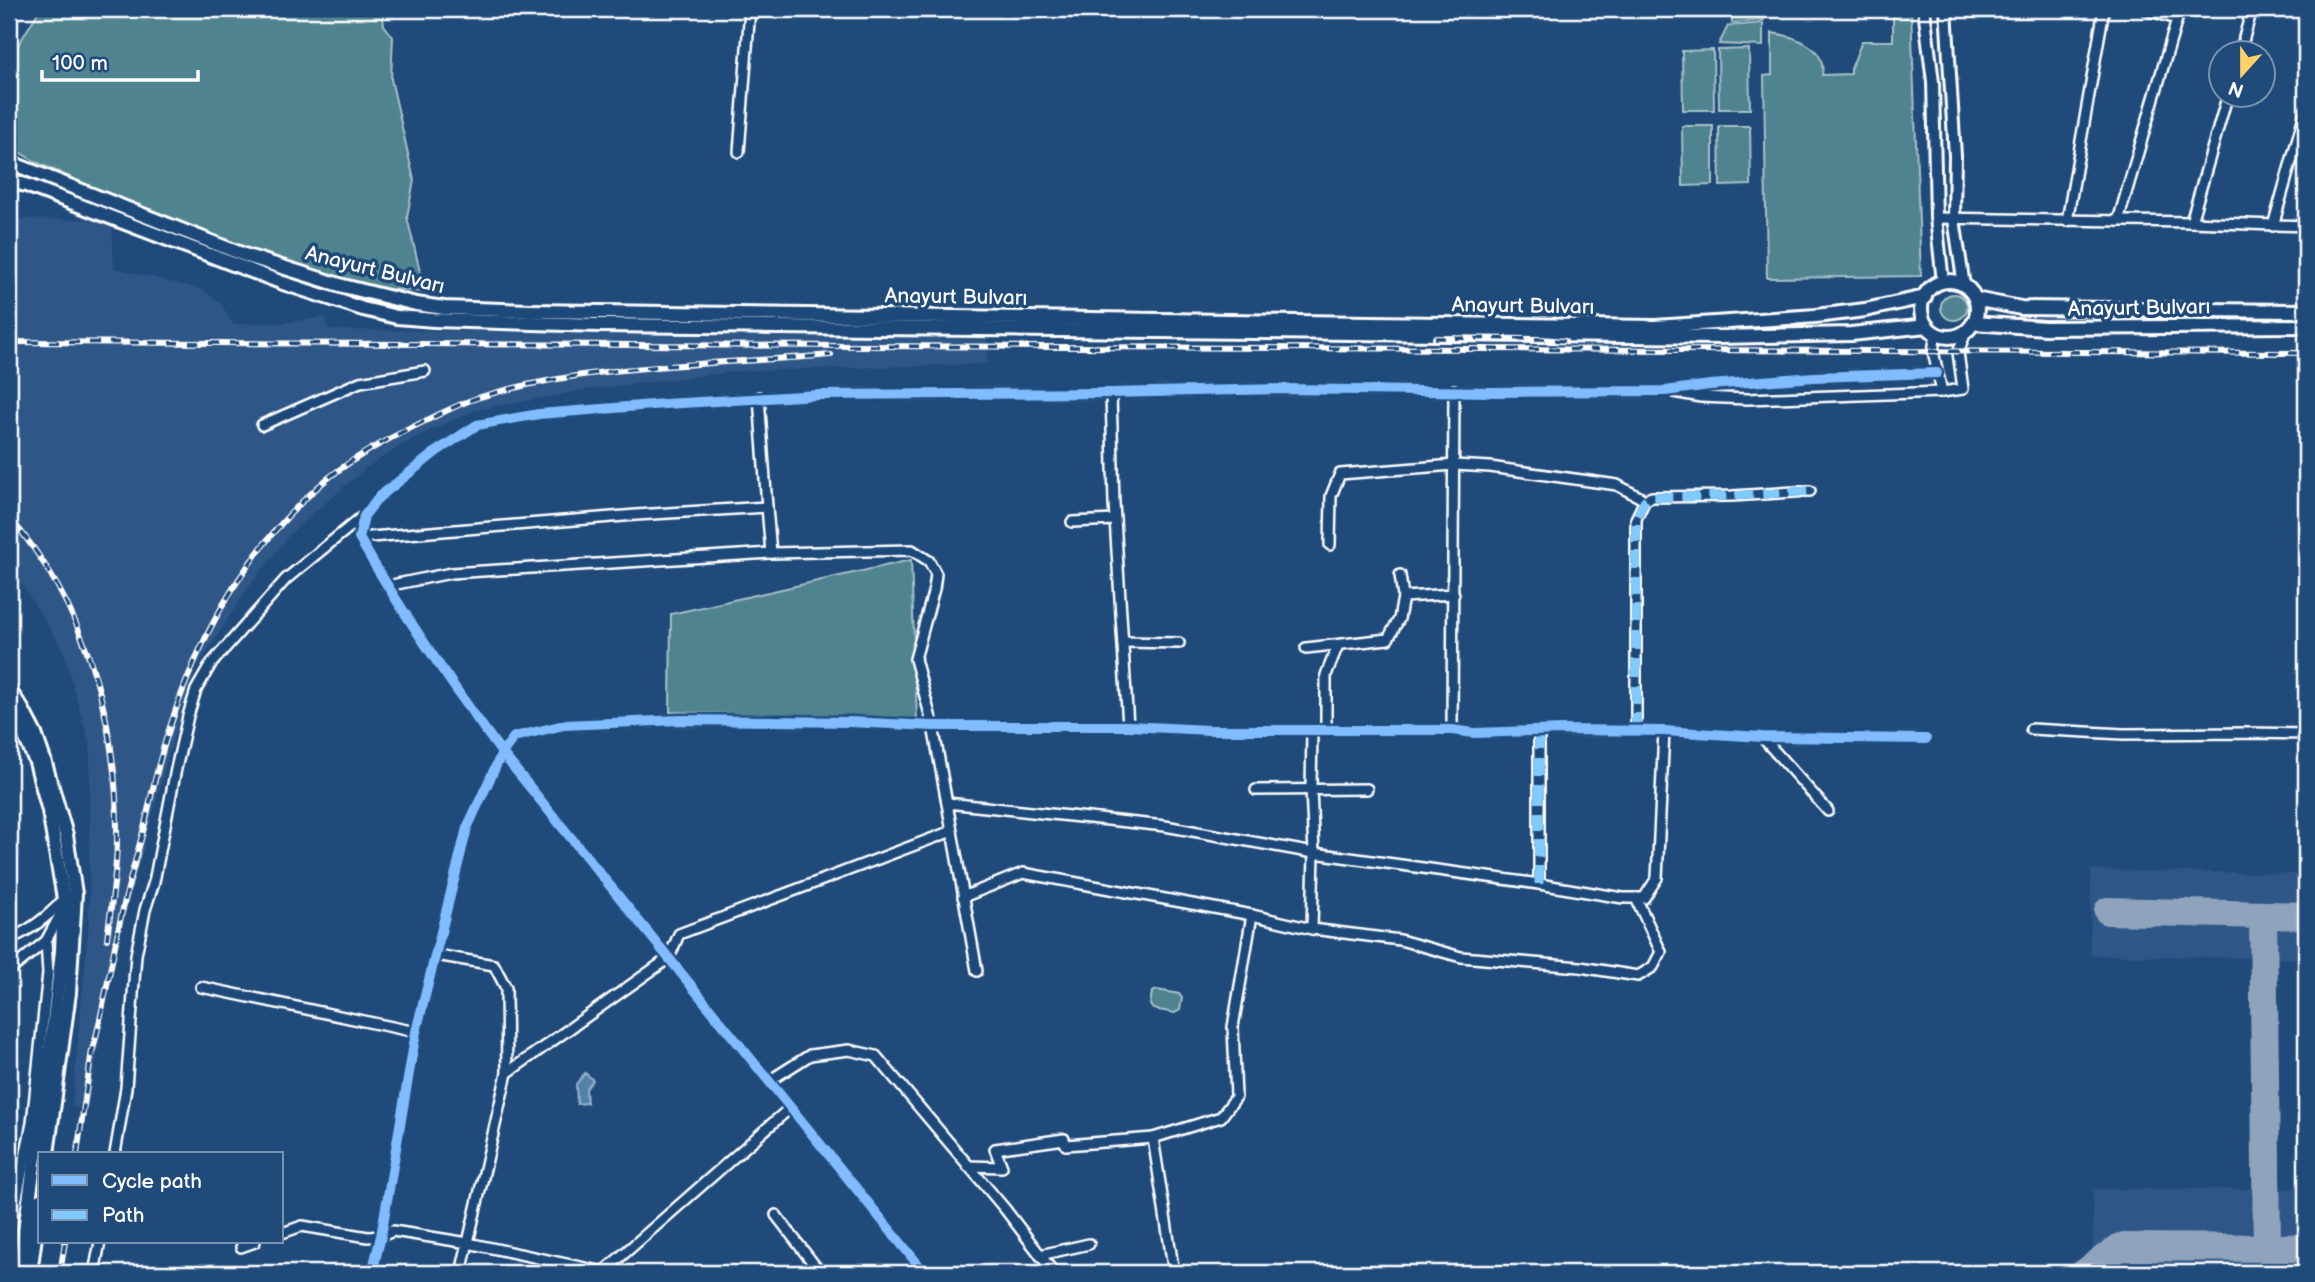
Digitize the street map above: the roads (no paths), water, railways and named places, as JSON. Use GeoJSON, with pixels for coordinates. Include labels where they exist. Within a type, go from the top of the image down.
{"type":"FeatureCollection","features":[{"type":"Feature","properties":{"kind":"main road","name":"Anayurt Bulvarı"},"geometry":{"type":"LineString","coordinates":[[9,162],[247,256],[343,286],[444,308],[531,312],[1655,327],[1816,316],[1865,310],[1925,297]]}},
{"type":"Feature","properties":{"kind":"main road","name":"Anayurt Bulvarı"},"geometry":{"type":"LineString","coordinates":[[9,181],[340,302],[397,317],[433,320],[1706,337],[1932,330]]}},
{"type":"Feature","properties":{"kind":"main road"},"geometry":{"type":"LineString","coordinates":[[1944,282],[1964,286],[1975,299],[1977,310],[1969,327],[1953,337],[1932,330],[1921,311],[1925,297],[1936,285],[1944,282]]}},
{"type":"Feature","properties":{"kind":"main road","name":"Anayurt Bulvarı"},"geometry":{"type":"LineString","coordinates":[[1975,299],[2021,308],[2306,312]]}},
{"type":"Feature","properties":{"kind":"main road","name":"Anayurt Bulvarı"},"geometry":{"type":"LineString","coordinates":[[1969,327],[2306,326]]}},
{"type":"Feature","properties":{"kind":"main road"},"geometry":{"type":"LineString","coordinates":[[9,690],[30,725],[44,760],[66,835],[69,993],[47,1152]]}},
{"type":"Feature","properties":{"kind":"main road"},"geometry":{"type":"LineString","coordinates":[[9,712],[23,732],[36,762],[67,901],[39,1152]]}},
{"type":"Feature","properties":{"kind":"main road"},"geometry":{"type":"LineString","coordinates":[[30,1273],[29,1246],[38,1164]]}},
{"type":"Feature","properties":{"kind":"main road"},"geometry":{"type":"LineString","coordinates":[[19,1273],[38,1208]]}},
{"type":"Feature","properties":{"kind":"street"},"geometry":{"type":"LineString","coordinates":[[739,152],[750,9]]}},
{"type":"Feature","properties":{"kind":"street"},"geometry":{"type":"LineString","coordinates":[[1924,9],[1933,82],[1936,218],[1944,282]]}},
{"type":"Feature","properties":{"kind":"street"},"geometry":{"type":"LineString","coordinates":[[1946,9],[1955,156],[1954,219],[1964,286]]}},
{"type":"Feature","properties":{"kind":"street"},"geometry":{"type":"LineString","coordinates":[[2067,221],[2104,9]]}},
{"type":"Feature","properties":{"kind":"street"},"geometry":{"type":"LineString","coordinates":[[2144,9],[2177,19]]}},
{"type":"Feature","properties":{"kind":"street"},"geometry":{"type":"LineString","coordinates":[[2118,221],[2180,9]]}},
{"type":"Feature","properties":{"kind":"street"},"geometry":{"type":"LineString","coordinates":[[2244,38],[2252,9]]}},
{"type":"Feature","properties":{"kind":"street"},"geometry":{"type":"LineString","coordinates":[[2191,222],[2224,108]]}},
{"type":"Feature","properties":{"kind":"street"},"geometry":{"type":"LineString","coordinates":[[2273,226],[2306,108]]}},
{"type":"Feature","properties":{"kind":"street"},"geometry":{"type":"LineString","coordinates":[[1936,218],[2306,226]]}},
{"type":"Feature","properties":{"kind":"street"},"geometry":{"type":"LineString","coordinates":[[1665,391],[1701,397],[1747,399],[1963,388],[1958,352],[1969,327]]}},
{"type":"Feature","properties":{"kind":"street"},"geometry":{"type":"LineString","coordinates":[[1932,330],[1933,351],[1942,391]]}},
{"type":"Feature","properties":{"kind":"street"},"geometry":{"type":"LineString","coordinates":[[262,425],[360,382],[425,371]]}},
{"type":"Feature","properties":{"kind":"street"},"geometry":{"type":"LineString","coordinates":[[115,1152],[126,1088],[136,955],[154,882],[178,755],[196,690],[211,664],[286,579],[364,516],[379,497],[437,451],[477,425],[539,414],[759,397],[1285,389],[1665,391],[1814,377],[1937,373]]}},
{"type":"Feature","properties":{"kind":"street"},"geometry":{"type":"LineString","coordinates":[[1452,730],[1454,390]]}},
{"type":"Feature","properties":{"kind":"street"},"geometry":{"type":"LineString","coordinates":[[1111,393],[1115,520],[1128,726]]}},
{"type":"Feature","properties":{"kind":"street"},"geometry":{"type":"LineString","coordinates":[[759,397],[771,553]]}},
{"type":"Feature","properties":{"kind":"street"},"geometry":{"type":"LineString","coordinates":[[1330,545],[1331,496],[1340,474],[1454,465],[1490,467],[1617,485],[1645,500]]}},
{"type":"Feature","properties":{"kind":"street"},"geometry":{"type":"LineString","coordinates":[[1636,731],[1636,519],[1645,500],[1652,497],[1810,491]]}},
{"type":"Feature","properties":{"kind":"street"},"geometry":{"type":"LineString","coordinates":[[359,538],[767,507]]}},
{"type":"Feature","properties":{"kind":"street"},"geometry":{"type":"LineString","coordinates":[[364,516],[359,538],[453,687],[502,753],[769,1081],[919,1271]]}},
{"type":"Feature","properties":{"kind":"street"},"geometry":{"type":"LineString","coordinates":[[1072,522],[1115,520]]}},
{"type":"Feature","properties":{"kind":"street"},"geometry":{"type":"LineString","coordinates":[[387,586],[451,573],[771,553],[912,550],[929,561],[936,574],[934,589],[915,659],[933,726],[977,971]]}},
{"type":"Feature","properties":{"kind":"street"},"geometry":{"type":"LineString","coordinates":[[1306,648],[1388,639],[1399,619],[1403,597],[1400,575]]}},
{"type":"Feature","properties":{"kind":"street"},"geometry":{"type":"LineString","coordinates":[[1403,597],[1454,594]]}},
{"type":"Feature","properties":{"kind":"street"},"geometry":{"type":"LineString","coordinates":[[1123,642],[1179,643]]}},
{"type":"Feature","properties":{"kind":"street"},"geometry":{"type":"LineString","coordinates":[[1326,730],[1326,675],[1338,645]]}},
{"type":"Feature","properties":{"kind":"street"},"geometry":{"type":"LineString","coordinates":[[372,1273],[381,1237],[416,1032],[467,828],[502,753],[514,737],[564,725],[681,720],[933,726],[1128,726],[1209,730],[1452,730],[1474,733],[1664,731],[1762,737],[1926,739]]}},
{"type":"Feature","properties":{"kind":"street"},"geometry":{"type":"LineString","coordinates":[[2031,729],[2123,734],[2306,734]]}},
{"type":"Feature","properties":{"kind":"street"},"geometry":{"type":"LineString","coordinates":[[1312,730],[1312,929]]}},
{"type":"Feature","properties":{"kind":"street"},"geometry":{"type":"LineString","coordinates":[[947,803],[1165,826],[1314,853],[1623,898],[1644,898],[1657,878],[1664,731]]}},
{"type":"Feature","properties":{"kind":"street"},"geometry":{"type":"LineString","coordinates":[[1539,732],[1539,884]]}},
{"type":"Feature","properties":{"kind":"street"},"geometry":{"type":"LineString","coordinates":[[1762,737],[1828,811]]}},
{"type":"Feature","properties":{"kind":"street"},"geometry":{"type":"LineString","coordinates":[[1256,790],[1367,789]]}},
{"type":"Feature","properties":{"kind":"street"},"geometry":{"type":"LineString","coordinates":[[507,1073],[669,958],[679,934],[952,831]]}},
{"type":"Feature","properties":{"kind":"street"},"geometry":{"type":"LineString","coordinates":[[964,897],[1023,873],[1252,915],[1312,929],[1400,940],[1461,957],[1580,967],[1637,976],[1653,967],[1661,952],[1636,898]]}},
{"type":"Feature","properties":{"kind":"street"},"geometry":{"type":"LineString","coordinates":[[9,939],[27,932],[67,901]]}},
{"type":"Feature","properties":{"kind":"street"},"geometry":{"type":"LineString","coordinates":[[9,971],[46,941],[67,901]]}},
{"type":"Feature","properties":{"kind":"street"},"geometry":{"type":"LineString","coordinates":[[968,1166],[1002,1167],[995,1149],[1064,1139],[1066,1145],[1153,1138],[1221,1117],[1236,1097],[1233,1027],[1252,915]]}},
{"type":"Feature","properties":{"kind":"street"},"geometry":{"type":"LineString","coordinates":[[29,1246],[9,1238],[32,1123],[48,973],[46,941]]}},
{"type":"Feature","properties":{"kind":"street"},"geometry":{"type":"LineString","coordinates":[[436,954],[494,965],[506,988],[507,1073],[461,1273]]}},
{"type":"Feature","properties":{"kind":"street"},"geometry":{"type":"LineString","coordinates":[[201,986],[416,1032]]}},
{"type":"Feature","properties":{"kind":"street"},"geometry":{"type":"LineString","coordinates":[[769,1081],[810,1055],[849,1050],[876,1056],[1054,1273]]}},
{"type":"Feature","properties":{"kind":"street"},"geometry":{"type":"LineString","coordinates":[[284,1232],[302,1226],[368,1237],[381,1237],[393,1231],[468,1243],[603,1273],[790,1108]]}},
{"type":"Feature","properties":{"kind":"street"},"geometry":{"type":"LineString","coordinates":[[1153,1138],[1174,1273]]}},
{"type":"Feature","properties":{"kind":"street"},"geometry":{"type":"LineString","coordinates":[[776,1215],[818,1273]]}},
{"type":"Feature","properties":{"kind":"street"},"geometry":{"type":"LineString","coordinates":[[94,1273],[100,1244]]}},
{"type":"Feature","properties":{"kind":"street"},"geometry":{"type":"LineString","coordinates":[[241,1247],[249,1244]]}},
{"type":"Feature","properties":{"kind":"street"},"geometry":{"type":"LineString","coordinates":[[1040,1255],[1089,1244]]}},
{"type":"Feature","properties":{"kind":"railway"},"geometry":{"type":"LineString","coordinates":[[1435,338],[1565,341]]}},
{"type":"Feature","properties":{"kind":"railway"},"geometry":{"type":"LineString","coordinates":[[9,342],[2306,353]]}},
{"type":"Feature","properties":{"kind":"railway"},"geometry":{"type":"LineString","coordinates":[[91,1057],[124,904],[161,755],[180,698],[193,664],[227,599],[246,568],[292,511],[356,458],[470,400],[564,378],[608,372],[831,355]]}},
{"type":"Feature","properties":{"kind":"railway"},"geometry":{"type":"LineString","coordinates":[[9,517],[36,551],[58,588],[77,627],[104,709],[116,795],[117,838],[107,939]]}},
{"type":"Feature","properties":{"kind":"railway"},"geometry":{"type":"LineString","coordinates":[[77,1152],[92,1050]]}},
{"type":"Feature","properties":{"kind":"railway"},"geometry":{"type":"LineString","coordinates":[[60,1273],[65,1244]]}}]}
